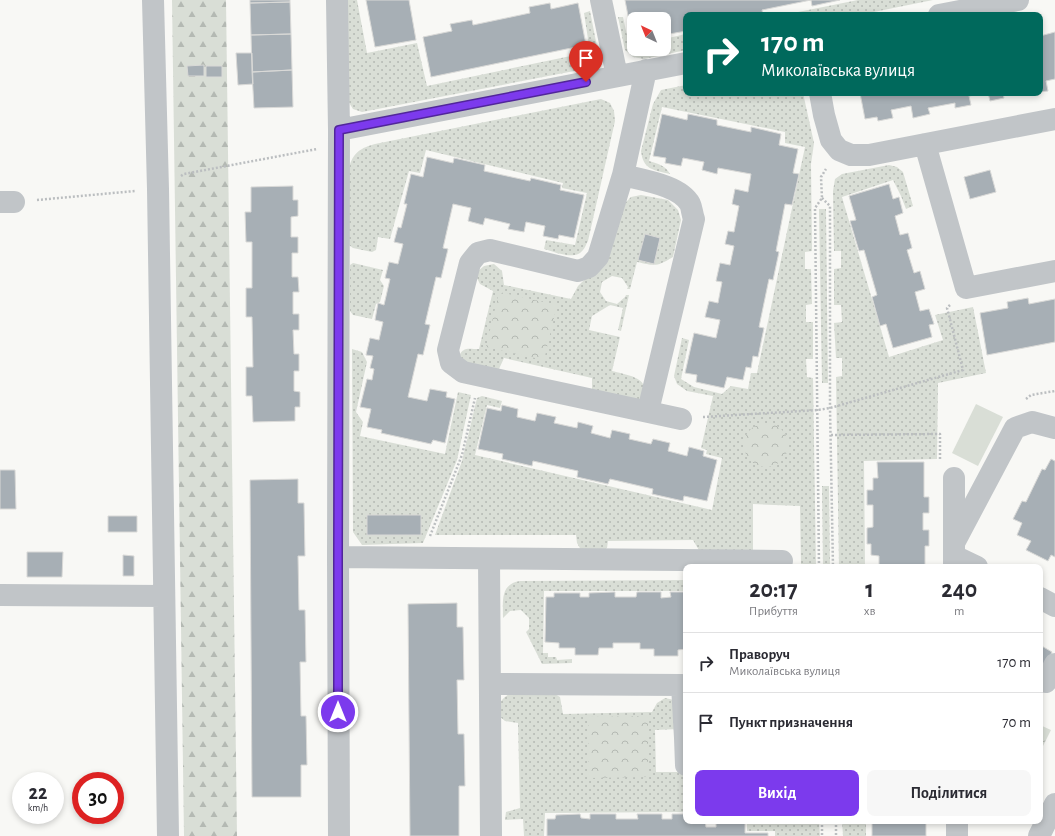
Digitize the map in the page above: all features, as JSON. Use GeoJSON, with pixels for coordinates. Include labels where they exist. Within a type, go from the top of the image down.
{"type":"FeatureCollection","features":[{"type":"Feature","properties":{"kind":"street"},"geometry":{"type":"LineString","coordinates":[[153,0],[158,189],[168,836]]}},
{"type":"Feature","properties":{"kind":"street"},"geometry":{"type":"LineString","coordinates":[[337,0],[339,138],[339,836]]}},
{"type":"Feature","properties":{"kind":"street"},"geometry":{"type":"LineString","coordinates":[[601,0],[617,76]]}},
{"type":"Feature","properties":{"kind":"street"},"geometry":{"type":"LineString","coordinates":[[949,12],[977,4],[1018,0]]}},
{"type":"Feature","properties":{"kind":"street"},"geometry":{"type":"LineString","coordinates":[[339,138],[617,76],[683,64]]}},
{"type":"Feature","properties":{"kind":"street"},"geometry":{"type":"LineString","coordinates":[[646,70],[623,175],[598,257],[589,267],[578,271],[490,250],[478,253],[470,263],[448,350],[452,363],[463,372],[681,419]]}},
{"type":"Feature","properties":{"kind":"street"},"geometry":{"type":"LineString","coordinates":[[821,96],[831,140],[839,150],[851,156],[869,155],[1055,118]]}},
{"type":"Feature","properties":{"kind":"street"},"geometry":{"type":"LineString","coordinates":[[925,144],[966,288],[1055,271]]}},
{"type":"Feature","properties":{"kind":"street"},"geometry":{"type":"LineString","coordinates":[[623,175],[669,187],[680,193],[690,204],[694,219],[648,411]]}},
{"type":"Feature","properties":{"kind":"street"},"geometry":{"type":"LineString","coordinates":[[954,555],[1015,428],[1032,422],[1055,428]]}},
{"type":"Feature","properties":{"kind":"street"},"geometry":{"type":"LineString","coordinates":[[954,478],[954,555]]}},
{"type":"Feature","properties":{"kind":"street"},"geometry":{"type":"LineString","coordinates":[[954,555],[971,564]]}},
{"type":"Feature","properties":{"kind":"street"},"geometry":{"type":"LineString","coordinates":[[338,557],[782,561]]}},
{"type":"Feature","properties":{"kind":"street"},"geometry":{"type":"LineString","coordinates":[[489,559],[491,836]]}},
{"type":"Feature","properties":{"kind":"street"},"geometry":{"type":"LineString","coordinates":[[8,595],[164,596]]}},
{"type":"Feature","properties":{"kind":"street"},"geometry":{"type":"LineString","coordinates":[[1043,600],[1055,606]]}},
{"type":"Feature","properties":{"kind":"street"},"geometry":{"type":"LineString","coordinates":[[490,684],[682,684],[683,702]]}},
{"type":"Feature","properties":{"kind":"street"},"geometry":{"type":"LineString","coordinates":[[1039,836],[1055,804]]}},
{"type":"Feature","properties":{"kind":"street"},"geometry":{"type":"LineString","coordinates":[[957,824],[957,836]]}},
{"type":"Feature","properties":{"kind":"path"},"geometry":{"type":"LineString","coordinates":[[7,202],[158,189],[184,174],[339,138]]}},
{"type":"Feature","properties":{"kind":"path"},"geometry":{"type":"LineString","coordinates":[[819,564],[815,208],[822,198],[821,177],[839,150]]}},
{"type":"Feature","properties":{"kind":"path"},"geometry":{"type":"LineString","coordinates":[[822,198],[830,206],[830,408],[833,564]]}},
{"type":"Feature","properties":{"kind":"path"},"geometry":{"type":"LineString","coordinates":[[681,419],[830,408],[963,370],[947,308],[966,288]]}},
{"type":"Feature","properties":{"kind":"path"},"geometry":{"type":"LineString","coordinates":[[422,558],[462,455],[480,376]]}},
{"type":"Feature","properties":{"kind":"path"},"geometry":{"type":"LineString","coordinates":[[831,435],[940,434],[940,479],[954,478]]}},
{"type":"Feature","properties":{"kind":"path"},"geometry":{"type":"LineString","coordinates":[[822,824],[822,836]]}},
{"type":"Feature","properties":{"kind":"path"},"geometry":{"type":"LineString","coordinates":[[836,824],[836,836]]}},
{"type":"Feature","properties":{"kind":"green space"},"geometry":{"type":"Polygon","coordinates":[[[172,0],[226,0],[237,836],[184,836],[172,0]]]}},
{"type":"Feature","properties":{"kind":"green space"},"geometry":{"type":"Polygon","coordinates":[[[347,0],[357,0],[367,53],[417,43],[427,86],[590,52],[584,13],[590,11],[599,57],[595,67],[362,112],[353,109],[348,101],[347,0]]]}},
{"type":"Feature","properties":{"kind":"green space"},"geometry":{"type":"Polygon","coordinates":[[[858,0],[933,0],[874,12],[798,12],[858,0]]]}},
{"type":"Feature","properties":{"kind":"green space"},"geometry":{"type":"Polygon","coordinates":[[[618,17],[623,17],[627,35],[627,52],[625,50],[618,17]]]}},
{"type":"Feature","properties":{"kind":"green space"},"geometry":{"type":"Polygon","coordinates":[[[683,35],[683,51],[671,53],[671,37],[683,35]]]}},
{"type":"Feature","properties":{"kind":"green space"},"geometry":{"type":"Polygon","coordinates":[[[632,56],[658,56],[644,59],[632,56]]]}},
{"type":"Feature","properties":{"kind":"green space"},"geometry":{"type":"Polygon","coordinates":[[[683,86],[683,96],[804,96],[814,143],[811,164],[812,251],[805,252],[805,269],[811,269],[812,304],[806,305],[806,322],[813,322],[813,359],[806,359],[807,377],[813,378],[816,564],[801,564],[800,506],[753,504],[753,550],[700,552],[693,540],[608,541],[607,548],[600,554],[581,550],[577,543],[576,535],[435,535],[462,461],[477,398],[482,396],[502,401],[500,408],[487,405],[475,455],[712,510],[722,458],[706,454],[707,450],[701,448],[713,396],[687,391],[677,384],[674,376],[682,338],[689,340],[681,379],[694,387],[722,394],[731,386],[748,389],[751,373],[757,373],[805,147],[785,143],[785,132],[662,107],[649,161],[664,167],[670,174],[654,170],[647,166],[644,162],[641,151],[653,104],[661,90],[683,86]]]}},
{"type":"Feature","properties":{"kind":"green space"},"geometry":{"type":"Polygon","coordinates":[[[601,99],[610,103],[614,111],[615,121],[588,241],[584,249],[579,253],[575,255],[565,255],[544,249],[546,240],[575,245],[587,193],[562,188],[563,183],[426,150],[420,173],[409,171],[390,239],[378,237],[376,250],[372,252],[353,248],[349,245],[349,168],[355,154],[362,149],[375,144],[601,99]]]}},
{"type":"Feature","properties":{"kind":"green space"},"geometry":{"type":"Polygon","coordinates":[[[889,165],[897,167],[903,172],[913,206],[906,209],[893,180],[842,197],[889,357],[943,340],[935,315],[973,307],[986,373],[938,383],[937,459],[864,461],[865,564],[839,564],[836,377],[842,376],[842,358],[836,358],[834,323],[842,322],[841,305],[834,305],[834,269],[841,268],[841,251],[834,251],[833,191],[835,179],[842,174],[889,165]]]}},
{"type":"Feature","properties":{"kind":"green space"},"geometry":{"type":"Polygon","coordinates":[[[641,195],[668,200],[678,210],[681,220],[673,257],[656,265],[637,262],[630,289],[627,289],[628,287],[622,278],[612,276],[602,282],[600,292],[606,301],[617,304],[626,295],[629,295],[621,331],[618,330],[623,308],[610,305],[592,316],[589,330],[620,337],[612,371],[632,376],[642,383],[644,388],[643,394],[638,401],[592,389],[592,378],[504,358],[499,369],[492,373],[458,358],[466,349],[479,349],[493,291],[480,284],[477,278],[478,271],[484,266],[494,264],[502,271],[504,285],[571,299],[578,286],[585,279],[624,204],[631,197],[641,195]]]}},
{"type":"Feature","properties":{"kind":"green space"},"geometry":{"type":"Polygon","coordinates":[[[819,209],[826,209],[828,383],[822,383],[819,209]]]}},
{"type":"Feature","properties":{"kind":"green space"},"geometry":{"type":"Polygon","coordinates":[[[353,263],[383,270],[380,280],[384,286],[380,302],[376,304],[372,319],[353,315],[350,311],[350,265],[353,263]]]}},
{"type":"Feature","properties":{"kind":"green space"},"geometry":{"type":"Polygon","coordinates":[[[499,292],[557,305],[544,360],[486,347],[499,292]]]}},
{"type":"Feature","properties":{"kind":"green space"},"geometry":{"type":"Polygon","coordinates":[[[352,349],[362,352],[367,362],[356,412],[363,422],[360,436],[445,454],[458,392],[471,395],[457,460],[423,543],[362,545],[353,532],[352,349]]]}},
{"type":"Feature","properties":{"kind":"green space"},"geometry":{"type":"Polygon","coordinates":[[[976,404],[1003,417],[978,466],[952,453],[976,404]]]}},
{"type":"Feature","properties":{"kind":"green space"},"geometry":{"type":"Polygon","coordinates":[[[766,423],[778,427],[784,433],[788,445],[784,457],[778,463],[766,467],[754,463],[748,457],[744,445],[748,433],[754,427],[766,423]]]}},
{"type":"Feature","properties":{"kind":"green space"},"geometry":{"type":"Polygon","coordinates":[[[822,486],[829,486],[830,564],[823,564],[822,486]]]}},
{"type":"Feature","properties":{"kind":"green space"},"geometry":{"type":"Polygon","coordinates":[[[683,580],[683,591],[544,591],[543,653],[548,653],[548,657],[556,657],[557,660],[572,659],[572,663],[542,664],[526,632],[529,629],[529,618],[521,610],[510,611],[503,618],[504,594],[509,586],[520,581],[683,580]]]}},
{"type":"Feature","properties":{"kind":"green space"},"geometry":{"type":"Polygon","coordinates":[[[553,693],[560,697],[563,714],[652,712],[657,703],[665,698],[674,700],[679,729],[655,730],[656,772],[683,772],[683,812],[545,813],[544,836],[524,836],[523,819],[505,820],[506,812],[520,808],[518,723],[505,721],[499,716],[500,703],[509,694],[553,693]]]}},
{"type":"Feature","properties":{"kind":"green space"},"geometry":{"type":"Polygon","coordinates":[[[648,716],[648,777],[588,778],[588,717],[648,716]]]}},
{"type":"Feature","properties":{"kind":"green space"},"geometry":{"type":"Polygon","coordinates":[[[1043,726],[1051,730],[1043,746],[1043,726]]]}},
{"type":"Feature","properties":{"kind":"green space"},"geometry":{"type":"Polygon","coordinates":[[[747,824],[819,824],[820,836],[775,836],[775,831],[747,831],[747,824]]]}},
{"type":"Feature","properties":{"kind":"green space"},"geometry":{"type":"Polygon","coordinates":[[[842,824],[866,824],[866,836],[843,836],[842,824]]]}},
{"type":"Feature","properties":{"kind":"building"},"geometry":{"type":"Polygon","coordinates":[[[250,0],[290,0],[290,2],[250,3],[250,0]]]}},
{"type":"Feature","properties":{"kind":"building"},"geometry":{"type":"Polygon","coordinates":[[[366,0],[409,0],[416,40],[375,47],[366,0]]]}},
{"type":"Feature","properties":{"kind":"building"},"geometry":{"type":"Polygon","coordinates":[[[625,0],[811,0],[762,10],[762,12],[683,12],[683,32],[671,34],[671,12],[627,12],[625,0]]]}},
{"type":"Feature","properties":{"kind":"building"},"geometry":{"type":"Polygon","coordinates":[[[811,0],[840,0],[812,6],[811,0]]]}},
{"type":"Feature","properties":{"kind":"building"},"geometry":{"type":"Polygon","coordinates":[[[290,2],[291,34],[251,35],[250,3],[290,2]]]}},
{"type":"Feature","properties":{"kind":"building"},"geometry":{"type":"Polygon","coordinates":[[[550,3],[551,9],[578,3],[586,45],[431,77],[423,37],[452,31],[450,24],[472,20],[473,25],[530,13],[529,7],[550,3]]]}},
{"type":"Feature","properties":{"kind":"building"},"geometry":{"type":"Polygon","coordinates":[[[1055,32],[1055,79],[1046,81],[1048,91],[1043,92],[1043,35],[1055,32]]]}},
{"type":"Feature","properties":{"kind":"building"},"geometry":{"type":"Polygon","coordinates":[[[291,34],[292,70],[252,72],[251,35],[291,34]]]}},
{"type":"Feature","properties":{"kind":"building"},"geometry":{"type":"Polygon","coordinates":[[[236,53],[252,53],[253,84],[238,85],[236,53]]]}},
{"type":"Feature","properties":{"kind":"building"},"geometry":{"type":"Polygon","coordinates":[[[204,65],[204,76],[188,76],[187,66],[204,65]]]}},
{"type":"Feature","properties":{"kind":"building"},"geometry":{"type":"Polygon","coordinates":[[[206,66],[222,66],[222,77],[206,77],[206,66]]]}},
{"type":"Feature","properties":{"kind":"building"},"geometry":{"type":"Polygon","coordinates":[[[292,70],[293,107],[254,108],[252,72],[292,70]]]}},
{"type":"Feature","properties":{"kind":"building"},"geometry":{"type":"Polygon","coordinates":[[[861,96],[969,96],[971,105],[955,108],[955,103],[928,108],[930,114],[913,118],[911,106],[891,110],[893,118],[878,121],[877,117],[865,119],[861,96]]]}},
{"type":"Feature","properties":{"kind":"building"},"geometry":{"type":"Polygon","coordinates":[[[989,96],[1004,96],[1004,98],[990,101],[989,96]]]}},
{"type":"Feature","properties":{"kind":"building"},"geometry":{"type":"Polygon","coordinates":[[[662,114],[687,120],[688,114],[717,120],[717,125],[751,132],[751,127],[781,134],[779,145],[798,149],[793,173],[799,174],[792,205],[785,204],[776,251],[779,252],[773,280],[769,279],[759,327],[764,328],[758,357],[753,356],[751,368],[746,367],[743,380],[727,377],[724,388],[696,382],[697,375],[685,373],[694,333],[716,338],[720,320],[705,317],[709,301],[718,303],[722,282],[716,281],[720,263],[730,265],[734,246],[725,244],[728,231],[734,232],[739,206],[732,204],[735,189],[748,192],[751,174],[718,168],[717,174],[702,170],[704,162],[683,158],[681,166],[665,163],[666,158],[653,156],[662,114]]]}},
{"type":"Feature","properties":{"kind":"building"},"geometry":{"type":"Polygon","coordinates":[[[427,157],[453,163],[454,158],[485,165],[484,171],[530,181],[531,178],[561,185],[560,190],[584,195],[574,238],[559,235],[558,239],[543,236],[545,226],[526,222],[524,232],[508,229],[510,224],[485,218],[483,225],[468,221],[471,208],[453,204],[443,248],[448,249],[441,278],[436,277],[425,324],[430,325],[423,355],[418,354],[408,397],[427,401],[430,389],[447,392],[446,397],[455,399],[445,443],[433,440],[431,444],[381,433],[382,430],[367,427],[371,409],[360,407],[367,379],[372,380],[374,369],[370,368],[373,356],[366,355],[370,338],[379,340],[383,322],[375,320],[378,303],[384,305],[390,279],[385,278],[389,262],[398,264],[403,244],[394,242],[398,227],[401,228],[407,204],[404,204],[411,174],[423,177],[427,157]]]}},
{"type":"Feature","properties":{"kind":"building"},"geometry":{"type":"Polygon","coordinates":[[[990,170],[996,192],[970,199],[964,177],[990,170]]]}},
{"type":"Feature","properties":{"kind":"building"},"geometry":{"type":"Polygon","coordinates":[[[889,184],[893,199],[899,197],[903,213],[895,216],[900,235],[908,233],[912,248],[907,250],[914,273],[920,271],[925,289],[915,292],[920,311],[929,309],[934,324],[929,325],[932,337],[893,348],[886,324],[880,326],[872,297],[877,295],[864,250],[859,251],[850,221],[856,220],[849,196],[889,184]]]}},
{"type":"Feature","properties":{"kind":"building"},"geometry":{"type":"Polygon","coordinates":[[[293,186],[293,200],[298,200],[298,216],[291,217],[291,237],[298,237],[298,253],[292,253],[292,277],[298,277],[299,292],[293,292],[293,314],[299,314],[299,330],[293,330],[294,354],[299,354],[299,371],[294,371],[294,391],[300,392],[300,407],[295,407],[295,421],[253,422],[252,396],[246,396],[246,367],[253,367],[252,317],[246,317],[246,288],[252,288],[252,242],[246,242],[245,212],[251,212],[251,187],[293,186]]]}},
{"type":"Feature","properties":{"kind":"building"},"geometry":{"type":"Polygon","coordinates":[[[645,234],[660,238],[654,264],[638,260],[645,234]]]}},
{"type":"Feature","properties":{"kind":"building"},"geometry":{"type":"Polygon","coordinates":[[[1028,298],[1029,304],[1055,299],[1055,342],[987,355],[980,313],[1008,308],[1007,302],[1028,298]]]}},
{"type":"Feature","properties":{"kind":"building"},"geometry":{"type":"Polygon","coordinates":[[[502,405],[518,409],[517,417],[535,421],[537,413],[556,417],[554,423],[577,428],[578,422],[593,426],[591,433],[610,438],[612,430],[630,434],[629,439],[651,444],[653,439],[670,443],[668,451],[687,456],[689,447],[704,451],[703,456],[717,460],[707,501],[684,496],[683,501],[652,494],[653,489],[610,479],[608,484],[577,477],[578,471],[533,461],[532,466],[502,459],[503,454],[478,449],[487,408],[501,411],[502,405]]]}},
{"type":"Feature","properties":{"kind":"building"},"geometry":{"type":"Polygon","coordinates":[[[1051,459],[1055,461],[1055,557],[1051,555],[1048,561],[1026,550],[1031,541],[1017,535],[1022,523],[1013,519],[1022,501],[1026,502],[1042,469],[1045,470],[1051,459]]]}},
{"type":"Feature","properties":{"kind":"building"},"geometry":{"type":"Polygon","coordinates":[[[877,462],[924,462],[924,497],[929,497],[929,513],[923,513],[923,530],[929,530],[929,546],[925,546],[925,564],[879,564],[879,556],[871,555],[871,544],[867,544],[867,528],[873,527],[873,505],[867,505],[867,490],[873,490],[873,478],[878,478],[877,462]]]}},
{"type":"Feature","properties":{"kind":"building"},"geometry":{"type":"Polygon","coordinates":[[[0,470],[15,470],[16,509],[0,509],[0,470]]]}},
{"type":"Feature","properties":{"kind":"building"},"geometry":{"type":"Polygon","coordinates":[[[298,479],[298,503],[304,503],[305,556],[298,556],[299,610],[305,610],[306,662],[300,662],[301,716],[306,716],[307,765],[301,765],[301,797],[252,797],[250,480],[298,479]]]}},
{"type":"Feature","properties":{"kind":"building"},"geometry":{"type":"Polygon","coordinates":[[[367,515],[421,515],[421,535],[367,535],[367,515]]]}},
{"type":"Feature","properties":{"kind":"building"},"geometry":{"type":"Polygon","coordinates":[[[108,516],[137,516],[137,532],[108,532],[108,516]]]}},
{"type":"Feature","properties":{"kind":"building"},"geometry":{"type":"Polygon","coordinates":[[[27,552],[63,552],[62,577],[27,577],[27,552]]]}},
{"type":"Feature","properties":{"kind":"building"},"geometry":{"type":"Polygon","coordinates":[[[123,555],[134,556],[134,576],[123,576],[123,555]]]}},
{"type":"Feature","properties":{"kind":"building"},"geometry":{"type":"Polygon","coordinates":[[[615,592],[615,597],[636,597],[637,592],[661,592],[661,598],[671,597],[670,592],[683,592],[683,649],[678,650],[678,656],[654,656],[654,649],[640,649],[640,643],[613,643],[613,648],[599,648],[598,655],[575,655],[575,648],[559,648],[559,643],[545,642],[546,597],[554,597],[554,593],[580,593],[580,597],[589,597],[589,593],[615,592]]]}},
{"type":"Feature","properties":{"kind":"building"},"geometry":{"type":"Polygon","coordinates":[[[457,603],[457,627],[463,627],[464,680],[457,680],[458,734],[464,734],[465,786],[459,786],[459,836],[410,836],[408,604],[457,603]]]}},
{"type":"Feature","properties":{"kind":"building"},"geometry":{"type":"Polygon","coordinates":[[[1043,647],[1052,652],[1043,670],[1043,647]]]}},
{"type":"Feature","properties":{"kind":"building"},"geometry":{"type":"Polygon","coordinates":[[[580,814],[581,818],[590,819],[590,814],[616,814],[616,819],[638,819],[637,814],[662,814],[662,819],[672,819],[672,814],[683,814],[683,824],[706,824],[706,827],[716,827],[716,824],[745,824],[745,833],[768,833],[768,836],[547,836],[547,819],[555,819],[556,815],[580,814]]]}},
{"type":"Feature","properties":{"kind":"building"},"geometry":{"type":"Polygon","coordinates":[[[872,824],[926,824],[926,836],[872,836],[872,824]]]}},
{"type":"Feature","properties":{"kind":"route"},"geometry":{"type":"LineString","coordinates":[[338,712],[339,130],[586,82]]}}]}
